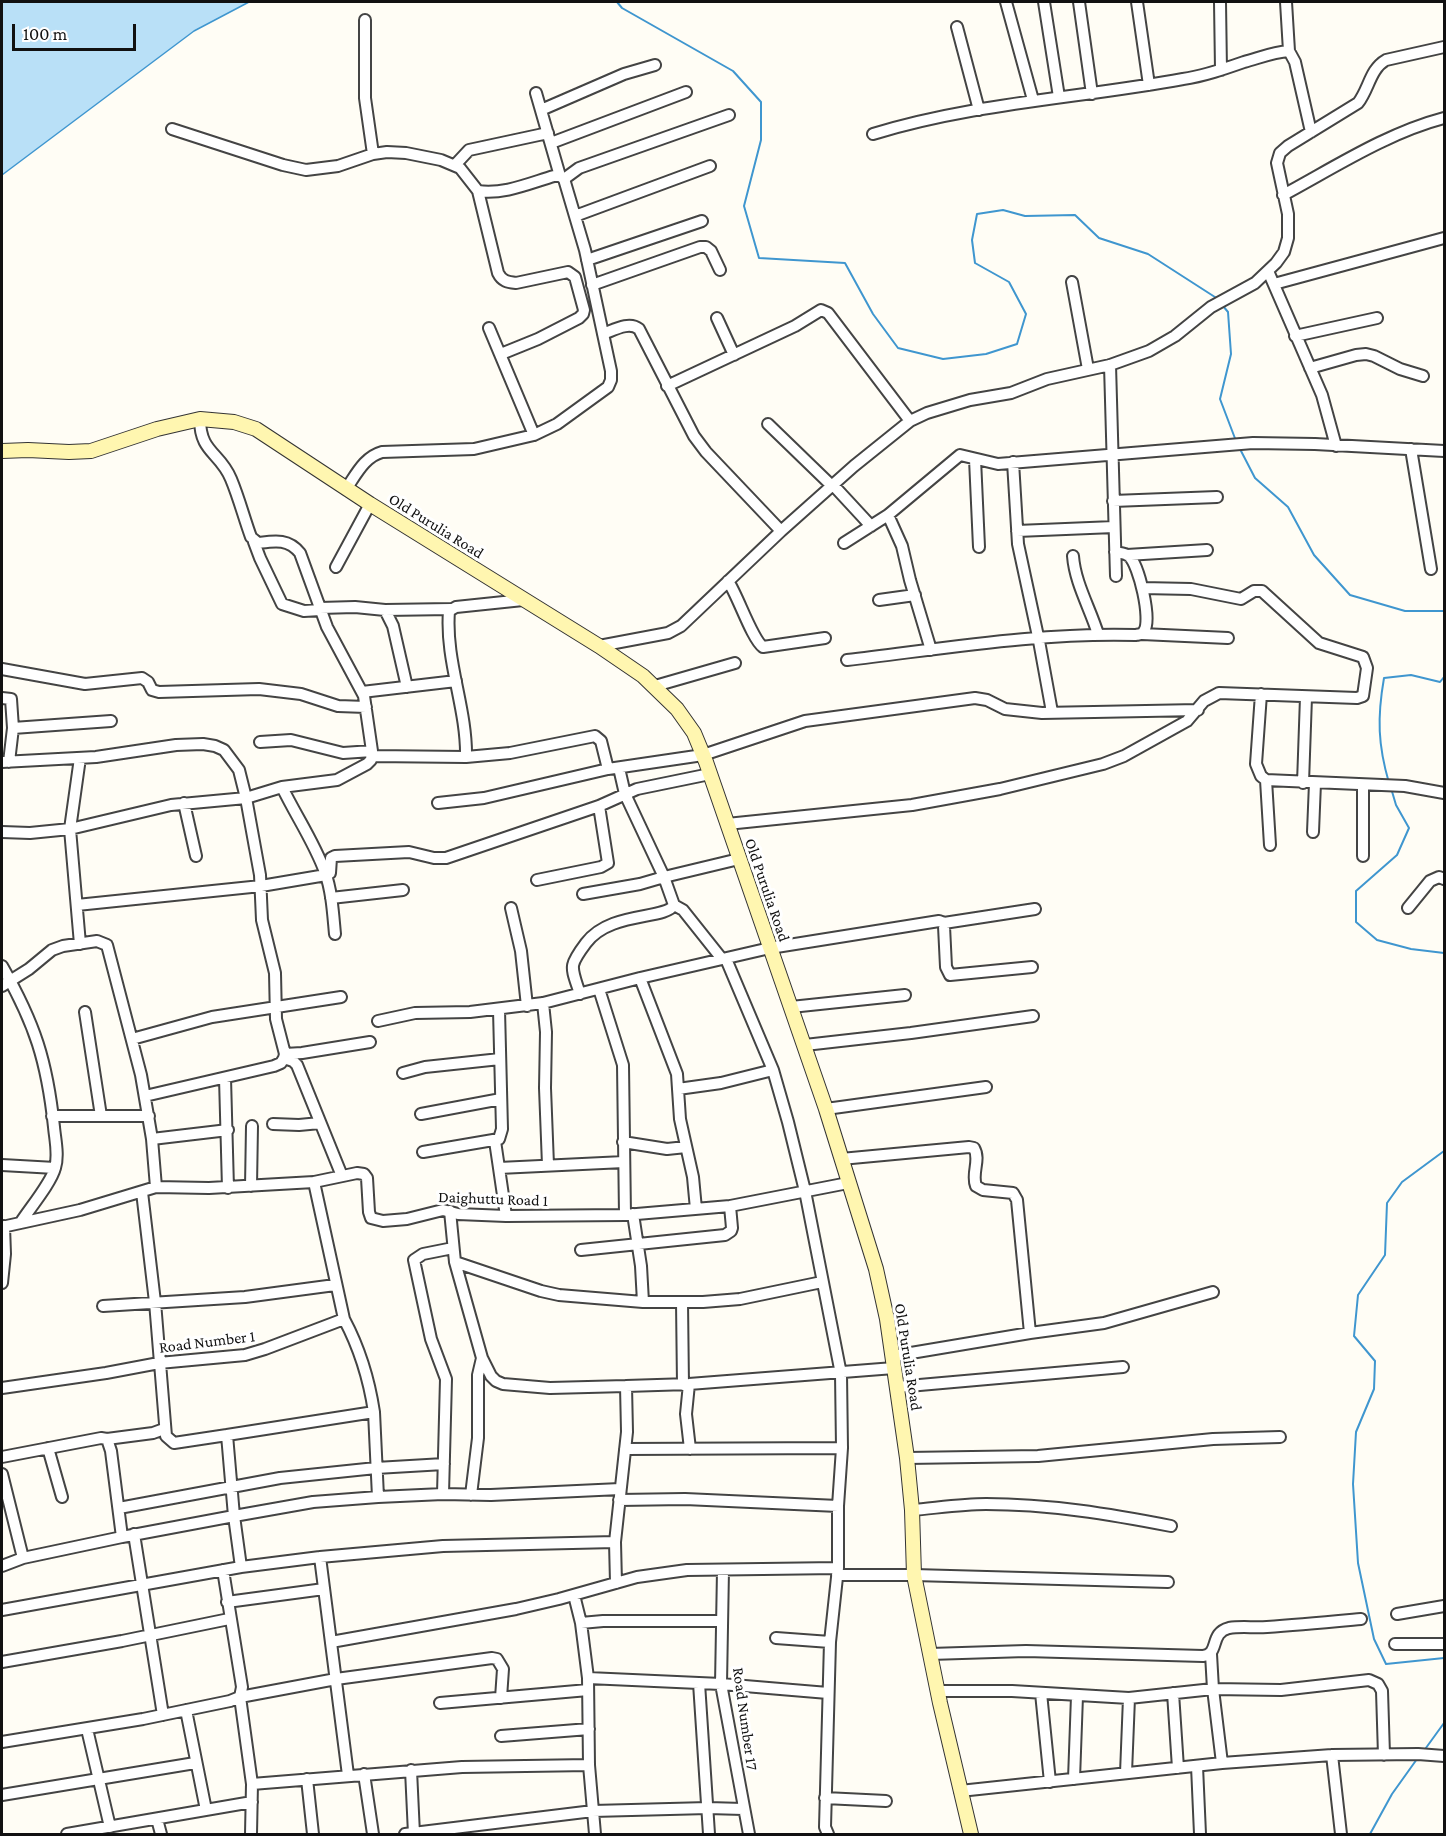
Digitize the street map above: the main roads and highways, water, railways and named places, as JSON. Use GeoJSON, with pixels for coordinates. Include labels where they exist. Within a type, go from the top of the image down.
{"type":"FeatureCollection","features":[{"type":"Feature","properties":{"kind":"main road","name":"Old Purulia Road"},"geometry":{"type":"LineString","coordinates":[[2,451],[91,451],[157,429],[200,419],[234,422],[256,429],[346,489],[599,646],[655,686],[677,709],[694,733],[805,1045],[876,1269],[887,1319],[907,1458],[912,1510],[914,1575],[971,1834]]}},
{"type":"Feature","properties":{"kind":"water"},"geometry":{"type":"Polygon","coordinates":[[[2,2],[249,2],[194,31],[2,175],[2,2]]]}},
{"type":"Feature","properties":{"kind":"waterway"},"geometry":{"type":"LineString","coordinates":[[617,2],[622,8],[733,71],[761,102],[761,140],[744,206],[759,258],[845,263],[873,314],[898,348],[943,359],[986,354],[1017,344],[1026,314],[1009,282],[975,263],[972,240],[977,214],[1003,210],[1025,216],[1075,215],[1099,238],[1148,254],[1218,299]]}},
{"type":"Feature","properties":{"kind":"waterway"},"geometry":{"type":"LineString","coordinates":[[1223,306],[1228,312],[1231,354],[1220,399],[1236,441]]}},
{"type":"Feature","properties":{"kind":"waterway"},"geometry":{"type":"LineString","coordinates":[[1240,449],[1255,478],[1288,507],[1314,555],[1350,595],[1405,611],[1444,611]]}},
{"type":"Feature","properties":{"kind":"waterway"},"geometry":{"type":"LineString","coordinates":[[1389,783],[1380,731],[1380,706],[1384,678],[1411,675],[1440,682],[1444,677]]}},
{"type":"Feature","properties":{"kind":"waterway"},"geometry":{"type":"LineString","coordinates":[[1391,788],[1396,805],[1409,828],[1397,855],[1356,891],[1356,922],[1377,940],[1411,949],[1444,953]]}},
{"type":"Feature","properties":{"kind":"waterway"},"geometry":{"type":"LineString","coordinates":[[1444,1151],[1402,1182],[1387,1203],[1385,1255],[1358,1295],[1354,1336],[1375,1361],[1374,1389],[1356,1432],[1353,1484],[1358,1563],[1374,1639],[1386,1664],[1444,1658]]}},
{"type":"Feature","properties":{"kind":"waterway"},"geometry":{"type":"LineString","coordinates":[[1423,1752],[1444,1723]]}},
{"type":"Feature","properties":{"kind":"waterway"},"geometry":{"type":"LineString","coordinates":[[1370,1834],[1392,1794],[1417,1759]]}}]}
